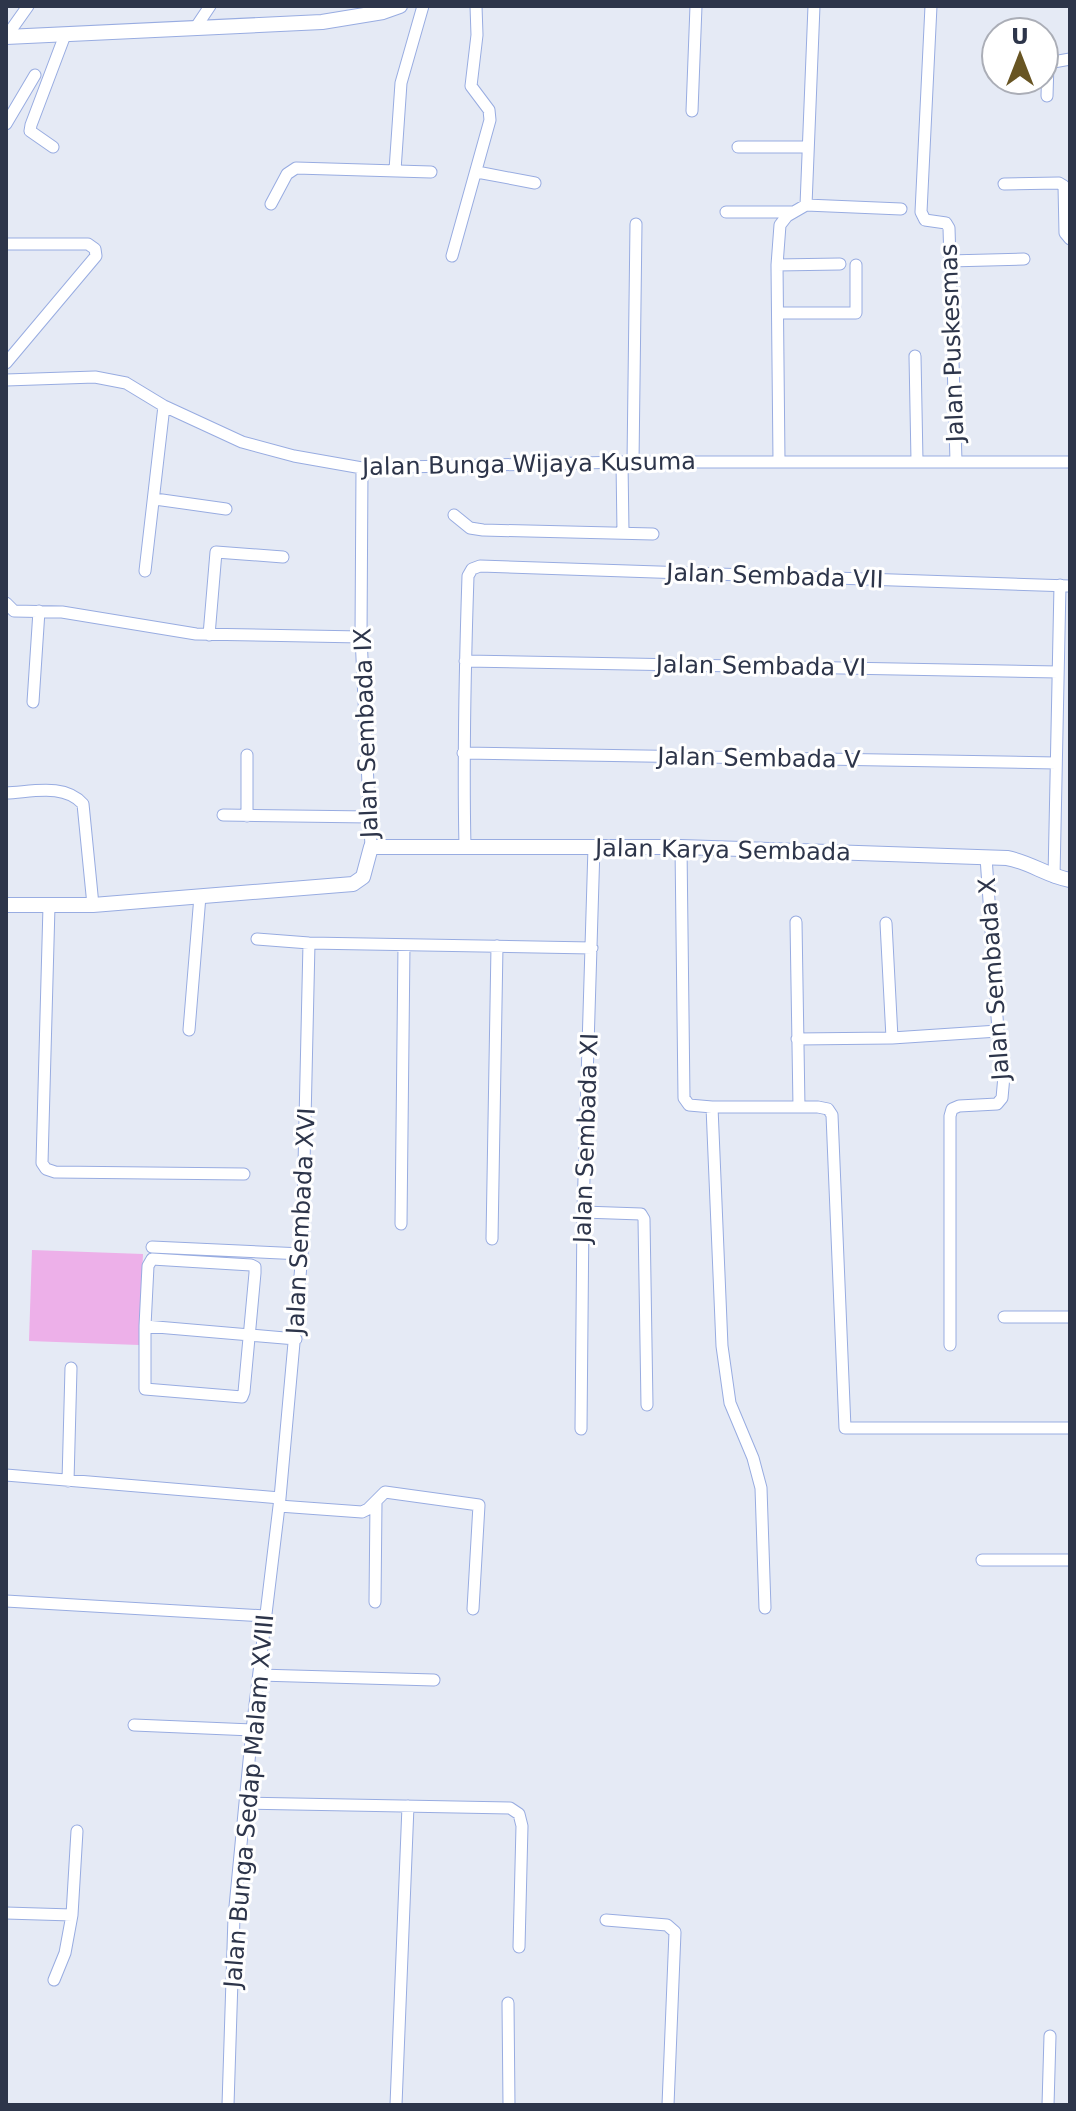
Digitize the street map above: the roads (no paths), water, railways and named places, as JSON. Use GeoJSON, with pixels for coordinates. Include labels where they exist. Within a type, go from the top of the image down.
{"type":"FeatureCollection","features":[{"type":"Feature","properties":{"kind":"street"},"geometry":{"type":"LineString","coordinates":[[6,37],[28,6]]}},
{"type":"Feature","properties":{"kind":"street"},"geometry":{"type":"LineString","coordinates":[[196,27],[210,6]]}},
{"type":"Feature","properties":{"kind":"street"},"geometry":{"type":"LineString","coordinates":[[6,37],[322,22],[383,12],[400,6]]}},
{"type":"Feature","properties":{"kind":"street"},"geometry":{"type":"LineString","coordinates":[[395,170],[401,83],[423,6]]}},
{"type":"Feature","properties":{"kind":"street"},"geometry":{"type":"LineString","coordinates":[[452,256],[491,115],[471,86],[477,35],[476,6]]}},
{"type":"Feature","properties":{"kind":"street"},"geometry":{"type":"LineString","coordinates":[[692,111],[696,6]]}},
{"type":"Feature","properties":{"kind":"street"},"geometry":{"type":"LineString","coordinates":[[800,208],[807,147],[814,6]]}},
{"type":"Feature","properties":{"kind":"street","name":"Jalan Puskesmas"},"geometry":{"type":"LineString","coordinates":[[931,6],[921,212],[925,220],[948,225],[956,461]]}},
{"type":"Feature","properties":{"kind":"street"},"geometry":{"type":"LineString","coordinates":[[53,147],[30,131],[65,35]]}},
{"type":"Feature","properties":{"kind":"street"},"geometry":{"type":"LineString","coordinates":[[6,124],[35,75]]}},
{"type":"Feature","properties":{"kind":"street"},"geometry":{"type":"LineString","coordinates":[[738,147],[807,147]]}},
{"type":"Feature","properties":{"kind":"street"},"geometry":{"type":"LineString","coordinates":[[271,204],[287,174],[296,168],[431,172]]}},
{"type":"Feature","properties":{"kind":"street"},"geometry":{"type":"LineString","coordinates":[[477,172],[535,183]]}},
{"type":"Feature","properties":{"kind":"street"},"geometry":{"type":"LineString","coordinates":[[1004,184],[1059,183],[1064,186],[1065,233],[1070,239]]}},
{"type":"Feature","properties":{"kind":"street"},"geometry":{"type":"LineString","coordinates":[[779,461],[777,265],[780,225],[783,219],[800,208]]}},
{"type":"Feature","properties":{"kind":"street"},"geometry":{"type":"LineString","coordinates":[[726,212],[800,208],[901,209]]}},
{"type":"Feature","properties":{"kind":"street"},"geometry":{"type":"LineString","coordinates":[[623,532],[636,224]]}},
{"type":"Feature","properties":{"kind":"street"},"geometry":{"type":"LineString","coordinates":[[6,244],[88,244],[95,249],[96,256],[6,363]]}},
{"type":"Feature","properties":{"kind":"street"},"geometry":{"type":"LineString","coordinates":[[949,261],[1024,259]]}},
{"type":"Feature","properties":{"kind":"street"},"geometry":{"type":"LineString","coordinates":[[777,265],[840,264]]}},
{"type":"Feature","properties":{"kind":"street"},"geometry":{"type":"LineString","coordinates":[[778,313],[856,313],[856,265]]}},
{"type":"Feature","properties":{"kind":"street"},"geometry":{"type":"LineString","coordinates":[[915,356],[917,461]]}},
{"type":"Feature","properties":{"kind":"street","name":"Jalan Bunga Wijaya Kusuma"},"geometry":{"type":"LineString","coordinates":[[6,380],[95,377],[126,383],[164,406],[242,442],[294,456],[362,468],[627,462],[1070,462]]}},
{"type":"Feature","properties":{"kind":"street"},"geometry":{"type":"LineString","coordinates":[[145,571],[164,406]]}},
{"type":"Feature","properties":{"kind":"street","name":"Jalan Sembada IX"},"geometry":{"type":"LineString","coordinates":[[6,905],[93,905],[353,884],[363,877],[371,847],[361,637],[362,468]]}},
{"type":"Feature","properties":{"kind":"street"},"geometry":{"type":"LineString","coordinates":[[155,499],[226,509]]}},
{"type":"Feature","properties":{"kind":"street"},"geometry":{"type":"LineString","coordinates":[[454,515],[470,528],[483,530],[653,534]]}},
{"type":"Feature","properties":{"kind":"street"},"geometry":{"type":"LineString","coordinates":[[209,635],[216,552],[283,557]]}},
{"type":"Feature","properties":{"kind":"street","name":"Jalan Sembada VII"},"geometry":{"type":"LineString","coordinates":[[465,661],[468,576],[472,569],[480,566],[1065,586]]}},
{"type":"Feature","properties":{"kind":"street"},"geometry":{"type":"LineString","coordinates":[[1054,877],[1058,672],[1065,586]]}},
{"type":"Feature","properties":{"kind":"street"},"geometry":{"type":"LineString","coordinates":[[9,606],[19,611],[39,611],[209,635],[361,637]]}},
{"type":"Feature","properties":{"kind":"street"},"geometry":{"type":"LineString","coordinates":[[33,702],[39,611]]}},
{"type":"Feature","properties":{"kind":"street"},"geometry":{"type":"LineString","coordinates":[[465,661],[465,847]]}},
{"type":"Feature","properties":{"kind":"street","name":"Jalan Sembada VI"},"geometry":{"type":"LineString","coordinates":[[465,661],[1058,672]]}},
{"type":"Feature","properties":{"kind":"street","name":"Jalan Sembada V"},"geometry":{"type":"LineString","coordinates":[[463,753],[1056,763]]}},
{"type":"Feature","properties":{"kind":"street"},"geometry":{"type":"LineString","coordinates":[[247,755],[247,816]]}},
{"type":"Feature","properties":{"kind":"street"},"geometry":{"type":"LineString","coordinates":[[6,793],[62,791],[83,804],[93,905]]}},
{"type":"Feature","properties":{"kind":"street"},"geometry":{"type":"LineString","coordinates":[[223,815],[370,817]]}},
{"type":"Feature","properties":{"kind":"street","name":"Jalan Karya Sembada"},"geometry":{"type":"LineString","coordinates":[[371,847],[681,847],[986,857],[1022,861],[1054,877],[1070,880]]}},
{"type":"Feature","properties":{"kind":"street","name":"Jalan Sembada XI"},"geometry":{"type":"LineString","coordinates":[[581,1429],[583,1212],[594,847]]}},
{"type":"Feature","properties":{"kind":"street"},"geometry":{"type":"LineString","coordinates":[[681,847],[684,948],[682,1088],[689,1105],[826,1108],[832,1115],[845,1428],[1070,1428]]}},
{"type":"Feature","properties":{"kind":"street","name":"Jalan Sembada X"},"geometry":{"type":"LineString","coordinates":[[950,1345],[950,1116],[952,1109],[959,1106],[1000,1102],[1004,1076],[986,857]]}},
{"type":"Feature","properties":{"kind":"street"},"geometry":{"type":"LineString","coordinates":[[189,1030],[200,896]]}},
{"type":"Feature","properties":{"kind":"street"},"geometry":{"type":"LineString","coordinates":[[49,906],[42,1163],[46,1169],[55,1172],[244,1174]]}},
{"type":"Feature","properties":{"kind":"street"},"geometry":{"type":"LineString","coordinates":[[796,922],[799,1107]]}},
{"type":"Feature","properties":{"kind":"street"},"geometry":{"type":"LineString","coordinates":[[886,923],[892,1038]]}},
{"type":"Feature","properties":{"kind":"street"},"geometry":{"type":"LineString","coordinates":[[257,939],[309,943],[592,948]]}},
{"type":"Feature","properties":{"kind":"street","name":"Jalan Sembada XVI"},"geometry":{"type":"LineString","coordinates":[[279,1502],[302,1254],[309,943]]}},
{"type":"Feature","properties":{"kind":"street"},"geometry":{"type":"LineString","coordinates":[[401,1224],[404,945]]}},
{"type":"Feature","properties":{"kind":"street"},"geometry":{"type":"LineString","coordinates":[[492,1239],[497,946]]}},
{"type":"Feature","properties":{"kind":"street"},"geometry":{"type":"LineString","coordinates":[[797,1039],[892,1038],[998,1031]]}},
{"type":"Feature","properties":{"kind":"street"},"geometry":{"type":"LineString","coordinates":[[712,1107],[722,1346],[730,1403],[753,1458],[761,1488],[765,1608]]}},
{"type":"Feature","properties":{"kind":"street"},"geometry":{"type":"LineString","coordinates":[[583,1212],[641,1214],[644,1219],[647,1405]]}},
{"type":"Feature","properties":{"kind":"street"},"geometry":{"type":"LineString","coordinates":[[152,1247],[302,1254]]}},
{"type":"Feature","properties":{"kind":"street"},"geometry":{"type":"LineString","coordinates":[[152,1259],[255,1267],[247,1335],[242,1397],[148,1391],[144,1385],[145,1326],[148,1266],[152,1259]]}},
{"type":"Feature","properties":{"kind":"street"},"geometry":{"type":"LineString","coordinates":[[1004,1317],[1070,1317]]}},
{"type":"Feature","properties":{"kind":"street"},"geometry":{"type":"LineString","coordinates":[[145,1326],[296,1339]]}},
{"type":"Feature","properties":{"kind":"street"},"geometry":{"type":"LineString","coordinates":[[68,1481],[71,1368]]}},
{"type":"Feature","properties":{"kind":"street"},"geometry":{"type":"LineString","coordinates":[[6,1475],[362,1512],[382,1493],[388,1492],[479,1505],[473,1609]]}},
{"type":"Feature","properties":{"kind":"street","name":"Jalan Bunga Sedap Malam XVIII"},"geometry":{"type":"LineString","coordinates":[[228,2105],[234,1917],[279,1502]]}},
{"type":"Feature","properties":{"kind":"street"},"geometry":{"type":"LineString","coordinates":[[375,1602],[376,1502]]}},
{"type":"Feature","properties":{"kind":"street"},"geometry":{"type":"LineString","coordinates":[[982,1560],[1070,1560]]}},
{"type":"Feature","properties":{"kind":"street"},"geometry":{"type":"LineString","coordinates":[[6,1601],[265,1616]]}},
{"type":"Feature","properties":{"kind":"street"},"geometry":{"type":"LineString","coordinates":[[259,1675],[434,1680]]}},
{"type":"Feature","properties":{"kind":"street"},"geometry":{"type":"LineString","coordinates":[[134,1725],[252,1730]]}},
{"type":"Feature","properties":{"kind":"street"},"geometry":{"type":"LineString","coordinates":[[247,1803],[510,1808],[519,1814],[522,1826],[519,1947]]}},
{"type":"Feature","properties":{"kind":"street"},"geometry":{"type":"LineString","coordinates":[[396,2105],[408,1806]]}},
{"type":"Feature","properties":{"kind":"street"},"geometry":{"type":"LineString","coordinates":[[54,1980],[65,1953],[72,1915],[77,1831]]}},
{"type":"Feature","properties":{"kind":"street"},"geometry":{"type":"LineString","coordinates":[[6,1913],[72,1915]]}},
{"type":"Feature","properties":{"kind":"street"},"geometry":{"type":"LineString","coordinates":[[606,1920],[667,1925],[675,1932],[668,2105]]}},
{"type":"Feature","properties":{"kind":"street"},"geometry":{"type":"LineString","coordinates":[[508,2003],[509,2105]]}},
{"type":"Feature","properties":{"kind":"street"},"geometry":{"type":"LineString","coordinates":[[1048,2105],[1050,2036]]}}]}
